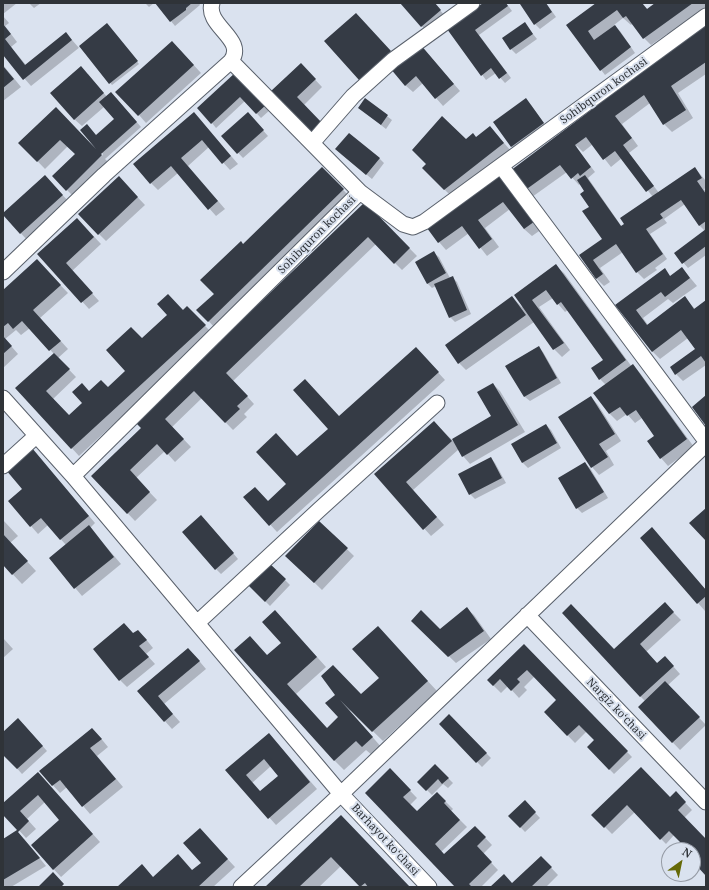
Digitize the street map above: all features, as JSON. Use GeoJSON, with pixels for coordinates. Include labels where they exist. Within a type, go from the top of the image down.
{"type":"FeatureCollection","features":[{"type":"Feature","properties":{"kind":"street"},"geometry":{"type":"LineString","coordinates":[[3,272],[104,175],[231,61],[235,51],[232,42],[214,20],[210,8],[212,3]]}},
{"type":"Feature","properties":{"kind":"street"},"geometry":{"type":"LineString","coordinates":[[312,143],[354,96],[393,60],[472,3]]}},
{"type":"Feature","properties":{"kind":"street","name":"Sohibquron kochasi"},"geometry":{"type":"LineString","coordinates":[[73,476],[360,192],[403,224],[413,227],[424,222],[706,16]]}},
{"type":"Feature","properties":{"kind":"street"},"geometry":{"type":"LineString","coordinates":[[231,61],[360,192]]}},
{"type":"Feature","properties":{"kind":"street"},"geometry":{"type":"LineString","coordinates":[[241,887],[341,794],[706,442],[502,166]]}},
{"type":"Feature","properties":{"kind":"street","name":"Barhayot koʻchasi"},"geometry":{"type":"LineString","coordinates":[[3,398],[73,476],[341,794],[429,887]]}},
{"type":"Feature","properties":{"kind":"street"},"geometry":{"type":"LineString","coordinates":[[197,623],[437,403]]}},
{"type":"Feature","properties":{"kind":"street"},"geometry":{"type":"LineString","coordinates":[[3,466],[36,436]]}},
{"type":"Feature","properties":{"kind":"street","name":"Nargiz koʻchasi"},"geometry":{"type":"LineString","coordinates":[[527,615],[706,802]]}},
{"type":"Feature","properties":{"kind":"building"},"geometry":{"type":"Polygon","coordinates":[[[155,3],[192,3],[186,8],[186,10],[170,22],[155,3]]]}},
{"type":"Feature","properties":{"kind":"building"},"geometry":{"type":"Polygon","coordinates":[[[400,3],[435,3],[441,10],[421,27],[400,3]]]}},
{"type":"Feature","properties":{"kind":"building"},"geometry":{"type":"Polygon","coordinates":[[[483,3],[506,3],[508,6],[475,30],[507,73],[499,79],[491,68],[481,76],[447,29],[483,3]]]}},
{"type":"Feature","properties":{"kind":"building"},"geometry":{"type":"Polygon","coordinates":[[[546,3],[552,12],[534,25],[520,4],[546,3]]]}},
{"type":"Feature","properties":{"kind":"building"},"geometry":{"type":"Polygon","coordinates":[[[596,3],[642,3],[647,9],[655,3],[693,3],[643,39],[626,16],[623,18],[617,10],[588,31],[594,40],[615,25],[631,47],[600,71],[566,25],[596,3]]]}},
{"type":"Feature","properties":{"kind":"building"},"geometry":{"type":"Polygon","coordinates":[[[356,13],[391,51],[359,80],[324,41],[356,13]]]}},
{"type":"Feature","properties":{"kind":"building"},"geometry":{"type":"Polygon","coordinates":[[[525,22],[533,34],[510,50],[502,38],[525,22]]]}},
{"type":"Feature","properties":{"kind":"building"},"geometry":{"type":"Polygon","coordinates":[[[107,23],[138,61],[109,84],[79,46],[107,23]]]}},
{"type":"Feature","properties":{"kind":"building"},"geometry":{"type":"Polygon","coordinates":[[[3,24],[11,34],[5,39],[25,65],[66,32],[72,40],[23,80],[3,55],[3,24]]]}},
{"type":"Feature","properties":{"kind":"building"},"geometry":{"type":"Polygon","coordinates":[[[706,25],[706,62],[671,86],[686,110],[663,125],[644,95],[615,116],[632,138],[623,145],[654,186],[646,192],[615,151],[603,160],[586,137],[575,145],[591,167],[580,176],[578,173],[571,179],[560,165],[524,191],[510,171],[654,61],[706,25]]]}},
{"type":"Feature","properties":{"kind":"building"},"geometry":{"type":"Polygon","coordinates":[[[172,41],[194,65],[138,116],[115,92],[172,41]]]}},
{"type":"Feature","properties":{"kind":"building"},"geometry":{"type":"Polygon","coordinates":[[[420,44],[454,84],[435,99],[416,76],[405,86],[390,68],[420,44]]]}},
{"type":"Feature","properties":{"kind":"building"},"geometry":{"type":"Polygon","coordinates":[[[301,63],[316,79],[297,97],[323,124],[312,135],[271,91],[301,63]]]}},
{"type":"Feature","properties":{"kind":"building"},"geometry":{"type":"Polygon","coordinates":[[[3,66],[14,79],[3,88],[3,66]]]}},
{"type":"Feature","properties":{"kind":"building"},"geometry":{"type":"Polygon","coordinates":[[[81,66],[104,93],[74,120],[50,93],[81,66]]]}},
{"type":"Feature","properties":{"kind":"building"},"geometry":{"type":"Polygon","coordinates":[[[236,72],[266,105],[256,114],[240,97],[211,124],[197,108],[236,72]]]}},
{"type":"Feature","properties":{"kind":"building"},"geometry":{"type":"Polygon","coordinates":[[[111,92],[137,122],[101,154],[102,155],[66,191],[52,176],[75,154],[60,140],[37,162],[18,143],[56,107],[96,149],[80,130],[87,124],[96,135],[114,119],[99,102],[111,92]]]}},
{"type":"Feature","properties":{"kind":"building"},"geometry":{"type":"Polygon","coordinates":[[[365,98],[388,115],[381,125],[358,108],[365,98]]]}},
{"type":"Feature","properties":{"kind":"building"},"geometry":{"type":"Polygon","coordinates":[[[526,98],[544,123],[511,147],[493,122],[526,98]]]}},
{"type":"Feature","properties":{"kind":"building"},"geometry":{"type":"Polygon","coordinates":[[[194,112],[231,156],[222,164],[202,140],[181,158],[218,201],[208,210],[171,166],[150,184],[133,164],[194,112]]]}},
{"type":"Feature","properties":{"kind":"building"},"geometry":{"type":"Polygon","coordinates":[[[248,112],[264,130],[237,154],[221,136],[248,112]]]}},
{"type":"Feature","properties":{"kind":"building"},"geometry":{"type":"Polygon","coordinates":[[[442,116],[466,139],[473,133],[476,137],[490,126],[504,143],[444,190],[422,168],[426,164],[412,150],[442,116]]]}},
{"type":"Feature","properties":{"kind":"building"},"geometry":{"type":"Polygon","coordinates":[[[349,133],[380,158],[366,175],[335,149],[349,133]]]}},
{"type":"Feature","properties":{"kind":"building"},"geometry":{"type":"Polygon","coordinates":[[[322,167],[344,189],[208,322],[196,310],[214,294],[200,280],[241,241],[243,244],[322,167]]]}},
{"type":"Feature","properties":{"kind":"building"},"geometry":{"type":"Polygon","coordinates":[[[695,167],[702,178],[697,181],[706,194],[706,221],[699,226],[681,200],[660,214],[663,218],[646,229],[663,254],[636,273],[616,244],[593,260],[603,274],[596,279],[579,255],[602,239],[582,211],[589,207],[580,194],[584,191],[577,180],[585,175],[621,226],[624,224],[620,218],[695,167]]]}},
{"type":"Feature","properties":{"kind":"building"},"geometry":{"type":"Polygon","coordinates":[[[503,171],[538,219],[524,229],[503,202],[478,220],[492,239],[479,249],[462,226],[438,243],[427,228],[503,171]]]}},
{"type":"Feature","properties":{"kind":"building"},"geometry":{"type":"Polygon","coordinates":[[[45,175],[63,195],[20,234],[3,215],[3,213],[45,175]]]}},
{"type":"Feature","properties":{"kind":"building"},"geometry":{"type":"Polygon","coordinates":[[[119,176],[138,197],[98,235],[78,214],[119,176]]]}},
{"type":"Feature","properties":{"kind":"building"},"geometry":{"type":"Polygon","coordinates":[[[365,202],[410,248],[394,264],[368,237],[226,373],[248,396],[237,406],[240,409],[225,423],[194,391],[165,419],[184,439],[167,455],[157,444],[130,470],[150,492],[127,514],[91,476],[141,428],[135,422],[365,202]]]}},
{"type":"Feature","properties":{"kind":"building"},"geometry":{"type":"Polygon","coordinates":[[[77,218],[94,237],[66,263],[93,293],[81,303],[37,254],[77,218]]]}},
{"type":"Feature","properties":{"kind":"building"},"geometry":{"type":"Polygon","coordinates":[[[706,229],[706,246],[682,264],[674,253],[706,229]]]}},
{"type":"Feature","properties":{"kind":"building"},"geometry":{"type":"Polygon","coordinates":[[[434,251],[446,273],[427,284],[415,262],[434,251]]]}},
{"type":"Feature","properties":{"kind":"building"},"geometry":{"type":"Polygon","coordinates":[[[37,259],[61,285],[33,310],[61,341],[49,351],[22,321],[13,329],[8,323],[3,327],[3,290],[37,259]]]}},
{"type":"Feature","properties":{"kind":"building"},"geometry":{"type":"Polygon","coordinates":[[[556,264],[626,360],[599,380],[591,368],[603,360],[561,302],[557,305],[546,290],[532,300],[564,343],[553,350],[514,295],[556,264]]]}},
{"type":"Feature","properties":{"kind":"building"},"geometry":{"type":"Polygon","coordinates":[[[682,267],[690,278],[665,297],[661,292],[636,310],[647,325],[685,296],[694,309],[706,300],[706,363],[701,356],[675,375],[670,367],[695,349],[681,330],[652,352],[615,305],[665,268],[670,276],[682,267]]]}},
{"type":"Feature","properties":{"kind":"building"},"geometry":{"type":"Polygon","coordinates":[[[453,276],[467,310],[449,318],[434,284],[453,276]]]}},
{"type":"Feature","properties":{"kind":"building"},"geometry":{"type":"Polygon","coordinates":[[[168,294],[183,310],[187,306],[206,325],[71,449],[15,388],[54,353],[70,369],[46,391],[69,415],[82,403],[72,392],[82,383],[89,391],[101,380],[108,387],[125,371],[106,350],[131,327],[142,338],[167,315],[157,304],[168,294]]]}},
{"type":"Feature","properties":{"kind":"building"},"geometry":{"type":"Polygon","coordinates":[[[512,296],[526,315],[458,364],[445,345],[512,296]]]}},
{"type":"Feature","properties":{"kind":"building"},"geometry":{"type":"Polygon","coordinates":[[[3,336],[12,346],[3,354],[3,336]]]}},
{"type":"Feature","properties":{"kind":"building"},"geometry":{"type":"Polygon","coordinates":[[[539,346],[557,378],[524,397],[505,366],[539,346]]]}},
{"type":"Feature","properties":{"kind":"building"},"geometry":{"type":"Polygon","coordinates":[[[416,347],[439,372],[269,526],[243,497],[255,487],[268,501],[286,484],[256,452],[276,433],[297,456],[328,429],[293,390],[305,379],[339,416],[416,347]]]}},
{"type":"Feature","properties":{"kind":"building"},"geometry":{"type":"Polygon","coordinates":[[[633,364],[687,439],[660,459],[647,441],[654,436],[636,410],[627,416],[620,407],[609,414],[593,393],[633,364]]]}},
{"type":"Feature","properties":{"kind":"building"},"geometry":{"type":"Polygon","coordinates":[[[493,383],[518,425],[462,457],[452,439],[491,416],[477,392],[493,383]]]}},
{"type":"Feature","properties":{"kind":"building"},"geometry":{"type":"Polygon","coordinates":[[[706,395],[706,426],[692,407],[706,395]]]}},
{"type":"Feature","properties":{"kind":"building"},"geometry":{"type":"Polygon","coordinates":[[[591,396],[615,434],[599,444],[608,457],[591,468],[558,417],[591,396]]]}},
{"type":"Feature","properties":{"kind":"building"},"geometry":{"type":"Polygon","coordinates":[[[434,421],[452,441],[406,482],[437,517],[423,530],[374,474],[434,421]]]}},
{"type":"Feature","properties":{"kind":"building"},"geometry":{"type":"Polygon","coordinates":[[[546,424],[557,443],[522,463],[511,444],[546,424]]]}},
{"type":"Feature","properties":{"kind":"building"},"geometry":{"type":"Polygon","coordinates":[[[32,448],[89,516],[60,540],[41,518],[30,527],[8,501],[22,489],[6,470],[32,448]]]}},
{"type":"Feature","properties":{"kind":"building"},"geometry":{"type":"Polygon","coordinates":[[[491,457],[502,478],[469,495],[458,474],[491,457]]]}},
{"type":"Feature","properties":{"kind":"building"},"geometry":{"type":"Polygon","coordinates":[[[585,462],[604,492],[576,509],[558,478],[585,462]]]}},
{"type":"Feature","properties":{"kind":"building"},"geometry":{"type":"Polygon","coordinates":[[[706,508],[706,541],[689,523],[706,508]]]}},
{"type":"Feature","properties":{"kind":"building"},"geometry":{"type":"Polygon","coordinates":[[[201,515],[234,553],[215,570],[182,532],[201,515]]]}},
{"type":"Feature","properties":{"kind":"building"},"geometry":{"type":"Polygon","coordinates":[[[319,521],[348,548],[314,583],[285,556],[319,521]]]}},
{"type":"Feature","properties":{"kind":"building"},"geometry":{"type":"Polygon","coordinates":[[[89,525],[114,557],[74,589],[49,558],[89,525]]]}},
{"type":"Feature","properties":{"kind":"building"},"geometry":{"type":"Polygon","coordinates":[[[652,527],[706,590],[706,596],[697,604],[640,538],[652,527]]]}},
{"type":"Feature","properties":{"kind":"building"},"geometry":{"type":"Polygon","coordinates":[[[3,534],[28,561],[12,575],[3,565],[3,534]]]}},
{"type":"Feature","properties":{"kind":"building"},"geometry":{"type":"Polygon","coordinates":[[[268,562],[286,579],[265,602],[247,584],[268,562]]]}},
{"type":"Feature","properties":{"kind":"building"},"geometry":{"type":"Polygon","coordinates":[[[665,602],[674,612],[640,644],[657,663],[665,656],[674,666],[640,697],[562,613],[571,604],[614,649],[665,602]]]}},
{"type":"Feature","properties":{"kind":"building"},"geometry":{"type":"Polygon","coordinates":[[[467,607],[484,631],[448,657],[411,621],[421,610],[440,629],[467,607]]]}},
{"type":"Feature","properties":{"kind":"building"},"geometry":{"type":"Polygon","coordinates":[[[275,610],[317,657],[287,684],[327,728],[338,717],[325,703],[335,695],[321,676],[333,665],[361,694],[379,678],[352,649],[378,626],[428,681],[372,732],[340,700],[373,737],[362,747],[356,741],[334,761],[234,650],[250,636],[267,655],[281,643],[262,622],[275,610]]]}},
{"type":"Feature","properties":{"kind":"building"},"geometry":{"type":"Polygon","coordinates":[[[124,623],[133,633],[138,630],[147,640],[139,646],[149,657],[119,681],[93,649],[124,623]]]}},
{"type":"Feature","properties":{"kind":"building"},"geometry":{"type":"Polygon","coordinates":[[[524,644],[628,751],[609,770],[587,747],[594,740],[579,725],[567,736],[544,712],[556,700],[527,670],[517,679],[520,682],[511,691],[500,679],[493,686],[487,680],[524,644]]]}},
{"type":"Feature","properties":{"kind":"building"},"geometry":{"type":"Polygon","coordinates":[[[188,648],[200,661],[158,696],[173,714],[164,722],[137,691],[188,648]]]}},
{"type":"Feature","properties":{"kind":"building"},"geometry":{"type":"Polygon","coordinates":[[[665,681],[700,717],[672,743],[638,707],[665,681]]]}},
{"type":"Feature","properties":{"kind":"building"},"geometry":{"type":"Polygon","coordinates":[[[449,714],[487,753],[476,763],[439,724],[449,714]]]}},
{"type":"Feature","properties":{"kind":"building"},"geometry":{"type":"Polygon","coordinates":[[[18,718],[43,746],[17,769],[3,755],[3,732],[18,718]]]}},
{"type":"Feature","properties":{"kind":"building"},"geometry":{"type":"Polygon","coordinates":[[[92,728],[102,739],[90,748],[116,779],[82,807],[60,780],[52,786],[39,771],[92,728]]]}},
{"type":"Feature","properties":{"kind":"building"},"geometry":{"type":"Polygon","coordinates":[[[269,733],[310,782],[268,819],[225,770],[269,733]],[[264,759],[246,775],[260,791],[278,776],[264,759]]]}},
{"type":"Feature","properties":{"kind":"building"},"geometry":{"type":"Polygon","coordinates":[[[435,764],[449,778],[442,784],[438,779],[426,791],[417,782],[435,764]]]}},
{"type":"Feature","properties":{"kind":"building"},"geometry":{"type":"Polygon","coordinates":[[[641,767],[670,797],[676,791],[686,802],[678,810],[706,839],[706,876],[701,870],[701,842],[680,842],[669,831],[660,840],[627,805],[604,828],[591,815],[641,767]]]}},
{"type":"Feature","properties":{"kind":"building"},"geometry":{"type":"Polygon","coordinates":[[[390,768],[411,790],[403,797],[417,811],[437,792],[446,801],[444,803],[460,820],[435,844],[444,854],[475,826],[486,837],[477,846],[492,862],[469,884],[472,887],[455,887],[365,793],[390,768]]]}},
{"type":"Feature","properties":{"kind":"building"},"geometry":{"type":"Polygon","coordinates":[[[38,772],[93,834],[53,870],[31,845],[59,820],[38,795],[20,811],[29,821],[18,832],[40,858],[3,880],[3,839],[17,830],[3,815],[3,803],[38,772]]]}},
{"type":"Feature","properties":{"kind":"building"},"geometry":{"type":"Polygon","coordinates":[[[525,800],[536,812],[520,828],[508,816],[525,800]]]}},
{"type":"Feature","properties":{"kind":"building"},"geometry":{"type":"Polygon","coordinates":[[[341,815],[410,887],[368,887],[365,883],[360,887],[331,857],[299,887],[265,887],[341,815]]]}},
{"type":"Feature","properties":{"kind":"building"},"geometry":{"type":"Polygon","coordinates":[[[200,828],[228,859],[198,887],[117,887],[142,864],[153,877],[178,854],[192,870],[201,863],[183,843],[200,828]]]}},
{"type":"Feature","properties":{"kind":"building"},"geometry":{"type":"Polygon","coordinates":[[[541,856],[552,867],[531,887],[490,887],[504,874],[512,883],[541,856]]]}},
{"type":"Feature","properties":{"kind":"building"},"geometry":{"type":"Polygon","coordinates":[[[53,872],[64,884],[61,887],[38,887],[53,872]]]}}]}
